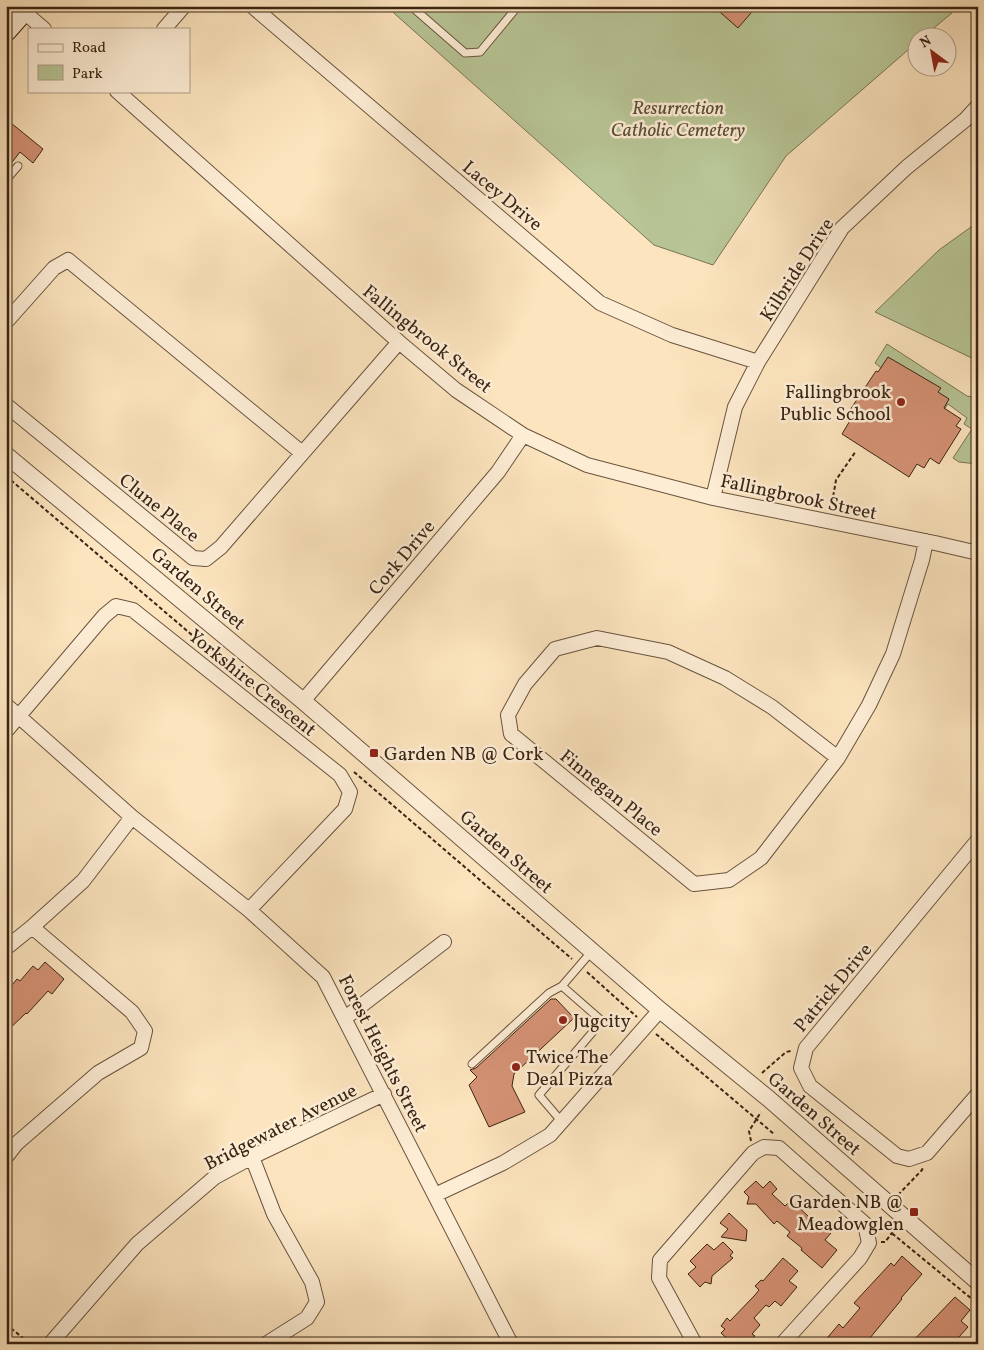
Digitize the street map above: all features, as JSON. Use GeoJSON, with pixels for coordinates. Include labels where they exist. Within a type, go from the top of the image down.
{"type":"FeatureCollection","features":[{"type":"Feature","properties":{"kind":"main road"},"geometry":{"type":"LineString","coordinates":[[6,32],[27,9]]}},
{"type":"Feature","properties":{"kind":"street"},"geometry":{"type":"LineString","coordinates":[[165,28],[184,6]]}},
{"type":"Feature","properties":{"kind":"street","name":"Lacey Drive"},"geometry":{"type":"LineString","coordinates":[[252,6],[600,303],[672,335],[758,362]]}},
{"type":"Feature","properties":{"kind":"street"},"geometry":{"type":"LineString","coordinates":[[27,9],[43,28]]}},
{"type":"Feature","properties":{"kind":"street","name":"Fallingbrook Street"},"geometry":{"type":"LineString","coordinates":[[118,92],[399,342],[456,390],[523,435],[587,465],[713,498],[978,553]]}},
{"type":"Feature","properties":{"kind":"street","name":"Kilbride Drive"},"geometry":{"type":"LineString","coordinates":[[713,498],[735,406],[758,362],[842,228],[907,167],[965,120],[978,106]]}},
{"type":"Feature","properties":{"kind":"street"},"geometry":{"type":"LineString","coordinates":[[6,322],[54,268],[68,260],[302,453]]}},
{"type":"Feature","properties":{"kind":"street","name":"Clune Place"},"geometry":{"type":"LineString","coordinates":[[6,405],[193,558],[206,559],[222,547],[399,342]]}},
{"type":"Feature","properties":{"kind":"street","name":"Cork Drive"},"geometry":{"type":"LineString","coordinates":[[303,700],[498,472],[523,435]]}},
{"type":"Feature","properties":{"kind":"street","name":"Garden Street"},"geometry":{"type":"LineString","coordinates":[[6,455],[303,700],[660,1010],[769,1099],[978,1282]]}},
{"type":"Feature","properties":{"kind":"street","name":"Finnegan Place"},"geometry":{"type":"LineString","coordinates":[[838,758],[772,707],[725,678],[668,652],[597,638],[555,649],[525,684],[508,715],[511,734],[694,884],[729,880],[761,858],[838,758],[869,705],[893,654],[926,541]]}},
{"type":"Feature","properties":{"kind":"street","name":"Yorkshire Crescent"},"geometry":{"type":"LineString","coordinates":[[19,716],[104,616],[116,606],[133,610],[340,775],[350,792],[345,809],[249,910]]}},
{"type":"Feature","properties":{"kind":"street","name":"Forest Heights Street"},"geometry":{"type":"LineString","coordinates":[[6,706],[132,817],[249,910],[323,977],[511,1344]]}},
{"type":"Feature","properties":{"kind":"street"},"geometry":{"type":"LineString","coordinates":[[6,732],[19,716]]}},
{"type":"Feature","properties":{"kind":"street"},"geometry":{"type":"LineString","coordinates":[[6,948],[83,880],[132,817]]}},
{"type":"Feature","properties":{"kind":"street","name":"Patrick Drive"},"geometry":{"type":"LineString","coordinates":[[927,1153],[909,1159],[897,1156],[810,1086],[801,1068],[806,1048],[978,840]]}},
{"type":"Feature","properties":{"kind":"street"},"geometry":{"type":"LineString","coordinates":[[6,1157],[16,1144],[98,1073],[141,1048],[145,1031],[132,1012],[32,927]]}},
{"type":"Feature","properties":{"kind":"street"},"geometry":{"type":"LineString","coordinates":[[345,1018],[444,942]]}},
{"type":"Feature","properties":{"kind":"street"},"geometry":{"type":"LineString","coordinates":[[435,1195],[503,1163],[550,1135],[660,1010]]}},
{"type":"Feature","properties":{"kind":"street","name":"Bridgewater Avenue"},"geometry":{"type":"LineString","coordinates":[[50,1344],[137,1244],[215,1177],[252,1157],[384,1094]]}},
{"type":"Feature","properties":{"kind":"street"},"geometry":{"type":"LineString","coordinates":[[927,1153],[978,1094]]}},
{"type":"Feature","properties":{"kind":"street"},"geometry":{"type":"LineString","coordinates":[[695,1344],[659,1278],[660,1260],[753,1153],[764,1148],[780,1148],[865,1224],[868,1244],[860,1258],[782,1344]]}},
{"type":"Feature","properties":{"kind":"street"},"geometry":{"type":"LineString","coordinates":[[252,1157],[274,1214],[312,1282],[317,1302],[306,1318],[266,1344]]}},
{"type":"Feature","properties":{"kind":"lane"},"geometry":{"type":"LineString","coordinates":[[411,6],[465,53],[480,52],[518,6]]}},
{"type":"Feature","properties":{"kind":"lane"},"geometry":{"type":"LineString","coordinates":[[6,180],[18,166]]}},
{"type":"Feature","properties":{"kind":"lane"},"geometry":{"type":"LineString","coordinates":[[472,1064],[549,993],[562,986],[592,951]]}},
{"type":"Feature","properties":{"kind":"lane"},"geometry":{"type":"LineString","coordinates":[[562,986],[602,1021],[539,1095],[562,1122]]}},
{"type":"Feature","properties":{"kind":"path"},"geometry":{"type":"LineString","coordinates":[[828,521],[836,480],[856,451]]}},
{"type":"Feature","properties":{"kind":"path"},"geometry":{"type":"LineString","coordinates":[[6,476],[273,704]]}},
{"type":"Feature","properties":{"kind":"path"},"geometry":{"type":"LineString","coordinates":[[347,767],[779,1138]]}},
{"type":"Feature","properties":{"kind":"path"},"geometry":{"type":"LineString","coordinates":[[750,1083],[786,1052],[806,1048]]}},
{"type":"Feature","properties":{"kind":"path"},"geometry":{"type":"LineString","coordinates":[[753,1153],[750,1130],[769,1099]]}},
{"type":"Feature","properties":{"kind":"path"},"geometry":{"type":"LineString","coordinates":[[890,1205],[922,1170],[927,1153]]}},
{"type":"Feature","properties":{"kind":"path"},"geometry":{"type":"LineString","coordinates":[[872,1217],[978,1304]]}},
{"type":"Feature","properties":{"kind":"path"},"geometry":{"type":"LineString","coordinates":[[868,1244],[885,1242],[905,1217]]}},
{"type":"Feature","properties":{"kind":"path"},"geometry":{"type":"LineString","coordinates":[[6,1324],[30,1344]]}},
{"type":"Feature","properties":{"kind":"green space","name":"Resurrection Catholic Cemetery"},"geometry":{"type":"Polygon","coordinates":[[[386,6],[953,6],[952,13],[934,28],[906,28],[906,52],[786,156],[713,265],[654,245],[386,6]]]}},
{"type":"Feature","properties":{"kind":"green space"},"geometry":{"type":"Polygon","coordinates":[[[978,222],[978,361],[875,312],[939,250],[978,222]]]}},
{"type":"Feature","properties":{"kind":"green space"},"geometry":{"type":"Polygon","coordinates":[[[887,344],[967,396],[978,398],[978,464],[959,462],[953,458],[972,429],[964,424],[967,418],[948,404],[940,415],[875,363],[887,344]]]}},
{"type":"Feature","properties":{"kind":"building"},"geometry":{"type":"Polygon","coordinates":[[[713,6],[757,6],[738,28],[713,6]]]}},
{"type":"Feature","properties":{"kind":"building"},"geometry":{"type":"Polygon","coordinates":[[[11,123],[43,149],[33,163],[20,152],[6,170],[6,129],[11,123]]]}},
{"type":"Feature","properties":{"kind":"building"},"geometry":{"type":"Polygon","coordinates":[[[888,357],[941,388],[938,392],[949,399],[944,408],[961,419],[956,426],[961,429],[939,464],[930,458],[924,468],[917,464],[909,477],[842,434],[851,419],[846,416],[876,371],[878,372],[888,357]]]}},
{"type":"Feature","properties":{"kind":"building"},"geometry":{"type":"Polygon","coordinates":[[[45,962],[64,979],[52,994],[48,991],[27,1014],[6,1032],[6,992],[17,979],[20,981],[33,966],[38,970],[45,962]]]}},
{"type":"Feature","properties":{"kind":"building"},"geometry":{"type":"Polygon","coordinates":[[[551,999],[556,999],[574,1018],[514,1074],[512,1086],[525,1112],[489,1127],[469,1085],[477,1077],[470,1070],[476,1068],[551,999]]]}},
{"type":"Feature","properties":{"kind":"building"},"geometry":{"type":"Polygon","coordinates":[[[756,1181],[763,1188],[770,1181],[777,1189],[772,1194],[785,1206],[791,1200],[809,1217],[831,1233],[825,1240],[837,1250],[822,1268],[787,1236],[790,1232],[777,1221],[774,1224],[756,1204],[747,1204],[749,1197],[744,1192],[756,1181]]]}},
{"type":"Feature","properties":{"kind":"building"},"geometry":{"type":"Polygon","coordinates":[[[729,1213],[747,1230],[746,1241],[721,1237],[728,1229],[720,1223],[729,1213]]]}},
{"type":"Feature","properties":{"kind":"building"},"geometry":{"type":"Polygon","coordinates":[[[723,1242],[733,1252],[730,1256],[733,1258],[712,1276],[711,1284],[705,1282],[700,1287],[688,1274],[696,1267],[690,1261],[707,1244],[714,1250],[723,1242]]]}},
{"type":"Feature","properties":{"kind":"building"},"geometry":{"type":"Polygon","coordinates":[[[902,1256],[922,1274],[865,1344],[822,1344],[839,1324],[843,1328],[860,1308],[854,1303],[891,1263],[894,1266],[902,1256]]]}},
{"type":"Feature","properties":{"kind":"building"},"geometry":{"type":"Polygon","coordinates":[[[783,1258],[798,1271],[789,1281],[797,1287],[781,1306],[775,1301],[769,1307],[766,1305],[754,1318],[760,1325],[752,1334],[755,1336],[748,1344],[740,1338],[733,1344],[721,1333],[725,1329],[721,1326],[727,1318],[730,1321],[755,1295],[759,1290],[755,1286],[761,1280],[763,1281],[783,1258]]]}},
{"type":"Feature","properties":{"kind":"building"},"geometry":{"type":"Polygon","coordinates":[[[955,1297],[970,1310],[961,1321],[968,1327],[959,1337],[952,1344],[910,1344],[955,1297]]]}},
{"type":"Feature","properties":{"kind":"place","name":"Fallingbrook Public School"},"geometry":{"type":"Point","coordinates":[901,402]}},
{"type":"Feature","properties":{"kind":"place","name":"Garden NB @ Cork"},"geometry":{"type":"Point","coordinates":[374,753]}},
{"type":"Feature","properties":{"kind":"place","name":"Jugcity"},"geometry":{"type":"Point","coordinates":[563,1020]}},
{"type":"Feature","properties":{"kind":"place","name":"Twice The Deal Pizza"},"geometry":{"type":"Point","coordinates":[516,1067]}},
{"type":"Feature","properties":{"kind":"place","name":"Garden NB @ Meadowglen"},"geometry":{"type":"Point","coordinates":[914,1212]}}]}
